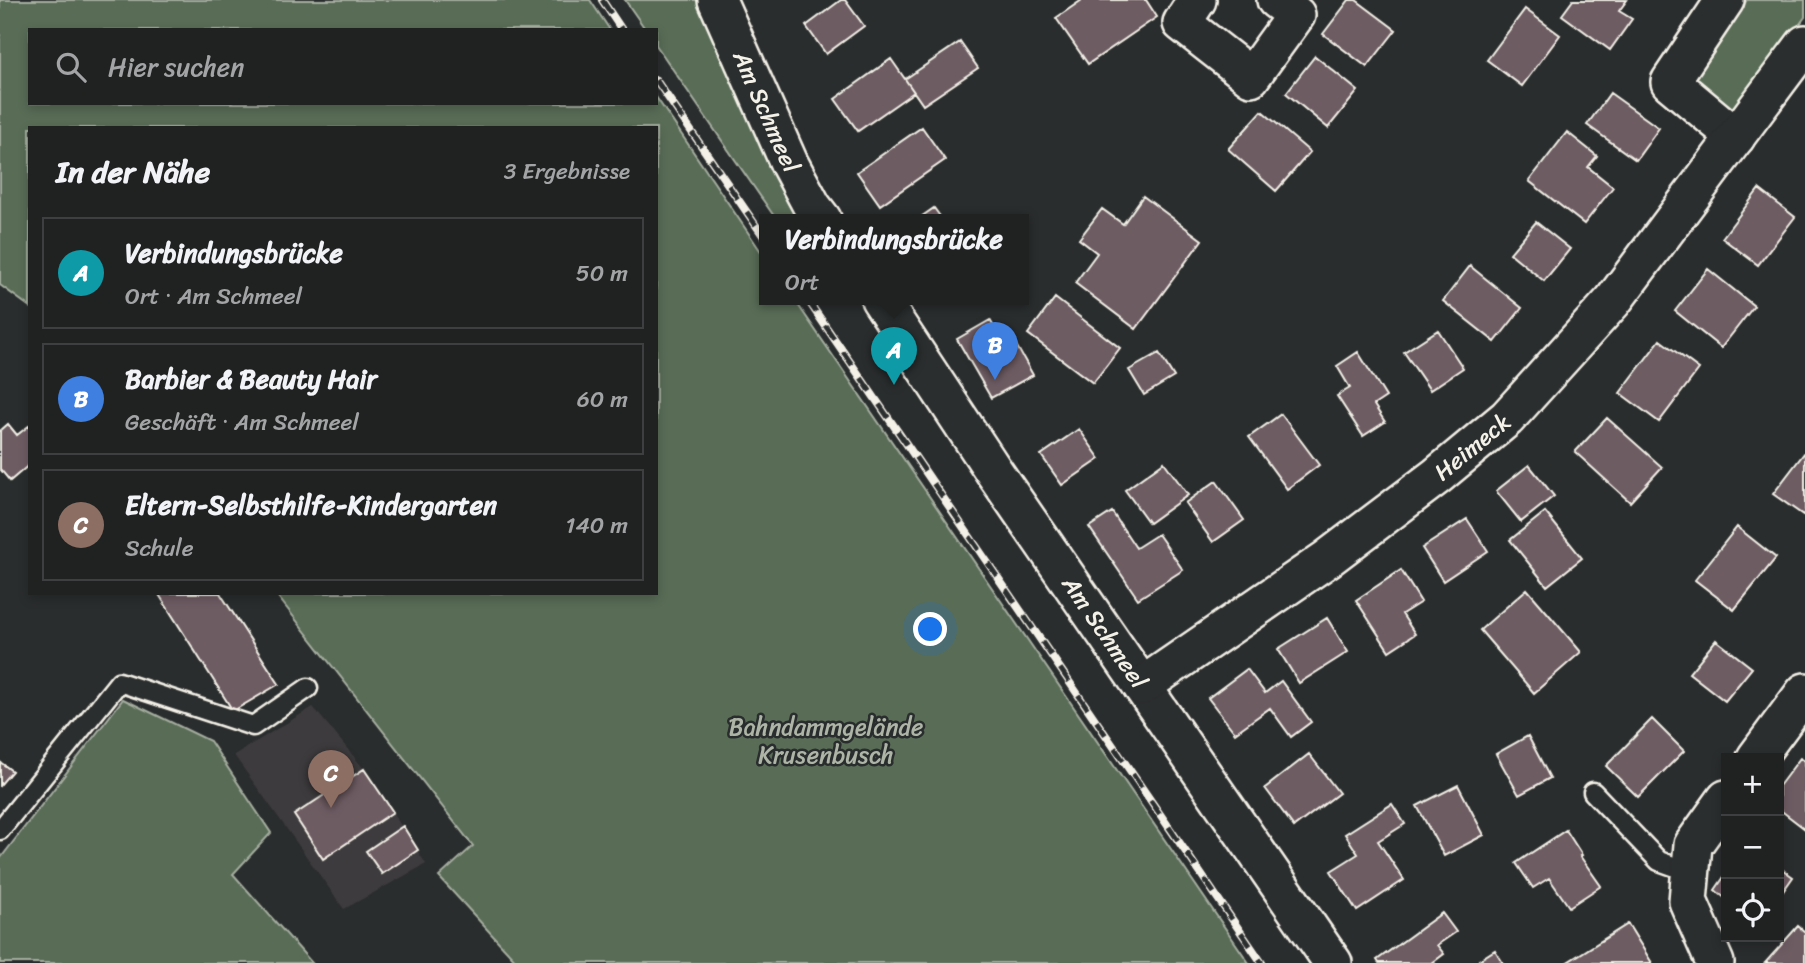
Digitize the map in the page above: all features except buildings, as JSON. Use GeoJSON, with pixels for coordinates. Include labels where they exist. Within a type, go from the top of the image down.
{"type":"FeatureCollection","features":[{"type":"Feature","properties":{"kind":"street","name":"Am Schmeel"},"geometry":{"type":"LineString","coordinates":[[717,0],[789,163],[818,214]]}},
{"type":"Feature","properties":{"kind":"street"},"geometry":{"type":"LineString","coordinates":[[1197,0],[1182,23],[1251,77],[1296,15],[1276,0]]}},
{"type":"Feature","properties":{"kind":"street"},"geometry":{"type":"LineString","coordinates":[[1726,0],[1670,82],[1736,137]]}},
{"type":"Feature","properties":{"kind":"street","name":"Heimeck"},"geometry":{"type":"LineString","coordinates":[[1142,686],[1327,559],[1437,476],[1507,418],[1613,301],[1805,44]]}},
{"type":"Feature","properties":{"kind":"street","name":"Am Schmeel"},"geometry":{"type":"LineString","coordinates":[[884,305],[995,473],[1333,963]]}},
{"type":"Feature","properties":{"kind":"street"},"geometry":{"type":"LineString","coordinates":[[1760,753],[1805,692]]}},
{"type":"Feature","properties":{"kind":"street"},"geometry":{"type":"LineString","coordinates":[[1715,963],[1688,901],[1693,845],[1721,806]]}},
{"type":"Feature","properties":{"kind":"lane"},"geometry":{"type":"LineString","coordinates":[[0,830],[119,682],[253,726],[309,688]]}},
{"type":"Feature","properties":{"kind":"lane"},"geometry":{"type":"LineString","coordinates":[[1593,792],[1659,861],[1690,872]]}},
{"type":"Feature","properties":{"kind":"shaded area"},"geometry":{"type":"Polygon","coordinates":[[[313,707],[364,769],[426,864],[344,909],[234,755],[313,707]]]}},
{"type":"Feature","properties":{"kind":"green space","name":"Bahndammgelände Krusenbusch"},"geometry":{"type":"Polygon","coordinates":[[[0,0],[590,0],[609,28],[28,28],[28,105],[658,105],[658,100],[759,249],[759,305],[798,305],[1249,963],[518,963],[439,877],[473,846],[277,595],[658,595],[658,126],[28,126],[28,306],[0,285],[0,0]]]}},
{"type":"Feature","properties":{"kind":"green space"},"geometry":{"type":"Polygon","coordinates":[[[625,0],[697,0],[708,15],[807,214],[773,214],[658,48],[658,28],[645,28],[625,0]]]}},
{"type":"Feature","properties":{"kind":"green space"},"geometry":{"type":"Polygon","coordinates":[[[1747,0],[1805,0],[1805,17],[1731,118],[1690,84],[1747,0]]]}},
{"type":"Feature","properties":{"kind":"green space"},"geometry":{"type":"Polygon","coordinates":[[[123,699],[210,741],[271,833],[233,874],[312,963],[0,963],[0,859],[123,699]]]}},
{"type":"Feature","properties":{"kind":"railway"},"geometry":{"type":"LineString","coordinates":[[602,0],[621,28]]}},
{"type":"Feature","properties":{"kind":"railway"},"geometry":{"type":"LineString","coordinates":[[658,83],[759,230]]}},
{"type":"Feature","properties":{"kind":"railway"},"geometry":{"type":"LineString","coordinates":[[811,305],[1262,963]]}},
{"type":"Feature","properties":{"kind":"place","name":"Barbier & Beauty Hair"},"geometry":{"type":"Point","coordinates":[995,380]}},
{"type":"Feature","properties":{"kind":"place","name":"Verbindungsbrücke"},"geometry":{"type":"Point","coordinates":[894,385]}},
{"type":"Feature","properties":{"kind":"place","name":"Eltern-Selbsthilfe-Kindergarten"},"geometry":{"type":"Point","coordinates":[331,808]}}]}
